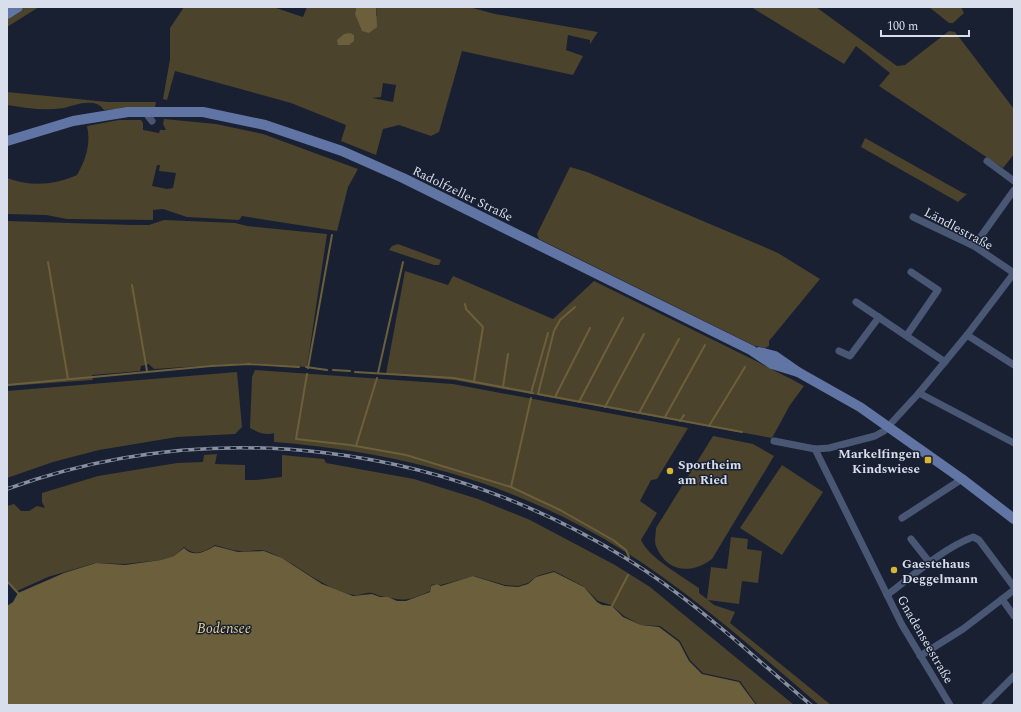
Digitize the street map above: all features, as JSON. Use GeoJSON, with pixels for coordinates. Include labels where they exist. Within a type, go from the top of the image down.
{"type":"FeatureCollection","features":[{"type":"Feature","properties":{"kind":"street"},"geometry":{"type":"LineString","coordinates":[[7,14],[18,7]]}},
{"type":"Feature","properties":{"kind":"street"},"geometry":{"type":"LineString","coordinates":[[148,111],[148,116],[152,121]]}},
{"type":"Feature","properties":{"kind":"street","name":"Radolfzeller Straße"},"geometry":{"type":"LineString","coordinates":[[7,141],[87,118],[118,113],[148,111],[203,112],[238,118],[265,125],[342,151],[430,191],[751,350],[772,364],[798,372],[848,399],[962,478],[1014,519]]}},
{"type":"Feature","properties":{"kind":"street"},"geometry":{"type":"LineString","coordinates":[[987,161],[1014,181]]}},
{"type":"Feature","properties":{"kind":"street"},"geometry":{"type":"LineString","coordinates":[[974,246],[1014,190]]}},
{"type":"Feature","properties":{"kind":"street","name":"Ländlestraße"},"geometry":{"type":"LineString","coordinates":[[913,217],[974,246],[1014,273]]}},
{"type":"Feature","properties":{"kind":"street"},"geometry":{"type":"LineString","coordinates":[[907,335],[938,290],[911,272]]}},
{"type":"Feature","properties":{"kind":"street"},"geometry":{"type":"LineString","coordinates":[[774,441],[814,449],[828,448],[876,436],[888,426],[919,393],[967,335],[1014,273]]}},
{"type":"Feature","properties":{"kind":"street"},"geometry":{"type":"LineString","coordinates":[[856,302],[945,362]]}},
{"type":"Feature","properties":{"kind":"street"},"geometry":{"type":"LineString","coordinates":[[839,351],[850,356],[879,317]]}},
{"type":"Feature","properties":{"kind":"street"},"geometry":{"type":"LineString","coordinates":[[967,335],[1014,365]]}},
{"type":"Feature","properties":{"kind":"street"},"geometry":{"type":"LineString","coordinates":[[919,393],[1014,443]]}},
{"type":"Feature","properties":{"kind":"street","name":"Gnadenseestraße"},"geometry":{"type":"LineString","coordinates":[[814,449],[887,595],[920,656],[950,705]]}},
{"type":"Feature","properties":{"kind":"street"},"geometry":{"type":"LineString","coordinates":[[902,518],[962,478]]}},
{"type":"Feature","properties":{"kind":"street"},"geometry":{"type":"LineString","coordinates":[[887,595],[930,563],[964,540],[973,536],[979,540],[1014,587]]}},
{"type":"Feature","properties":{"kind":"street"},"geometry":{"type":"LineString","coordinates":[[911,539],[930,563]]}},
{"type":"Feature","properties":{"kind":"street"},"geometry":{"type":"LineString","coordinates":[[920,656],[958,633],[1014,590]]}},
{"type":"Feature","properties":{"kind":"street"},"geometry":{"type":"LineString","coordinates":[[1002,599],[1014,616]]}},
{"type":"Feature","properties":{"kind":"street"},"geometry":{"type":"LineString","coordinates":[[985,705],[1014,676]]}},
{"type":"Feature","properties":{"kind":"shaded area"},"geometry":{"type":"Polygon","coordinates":[[[25,7],[39,7],[7,27],[7,19],[25,7]]]}},
{"type":"Feature","properties":{"kind":"shaded area"},"geometry":{"type":"Polygon","coordinates":[[[184,7],[273,7],[303,17],[307,7],[356,7],[355,14],[377,16],[376,7],[469,7],[495,14],[598,32],[590,44],[590,40],[568,35],[566,50],[583,56],[573,75],[462,51],[439,132],[431,136],[399,125],[383,129],[376,155],[341,141],[346,125],[291,103],[175,71],[167,100],[163,99],[170,59],[170,28],[184,7]],[[383,83],[381,97],[372,98],[393,102],[396,85],[383,83]]]}},
{"type":"Feature","properties":{"kind":"shaded area"},"geometry":{"type":"Polygon","coordinates":[[[751,7],[816,7],[897,66],[905,65],[949,31],[955,32],[1014,109],[1014,154],[1003,168],[879,86],[890,73],[856,46],[844,64],[751,7]]]}},
{"type":"Feature","properties":{"kind":"shaded area"},"geometry":{"type":"Polygon","coordinates":[[[929,7],[961,7],[964,13],[953,23],[949,23],[929,7]]]}},
{"type":"Feature","properties":{"kind":"shaded area"},"geometry":{"type":"Polygon","coordinates":[[[7,92],[108,102],[156,102],[155,107],[104,110],[97,104],[93,103],[57,109],[36,109],[7,105],[7,92]]]}},
{"type":"Feature","properties":{"kind":"shaded area"},"geometry":{"type":"Polygon","coordinates":[[[164,119],[216,124],[263,134],[358,169],[348,187],[337,231],[242,216],[239,220],[187,217],[163,209],[153,210],[153,220],[67,219],[46,215],[7,214],[7,178],[25,183],[42,184],[60,181],[77,175],[87,151],[87,126],[119,120],[141,120],[143,123],[143,130],[159,133],[160,130],[166,130],[163,124],[164,119]],[[157,165],[152,186],[167,189],[173,188],[176,173],[159,171],[160,165],[157,165]]]}},
{"type":"Feature","properties":{"kind":"shaded area"},"geometry":{"type":"Polygon","coordinates":[[[865,138],[967,194],[958,202],[861,147],[865,138]]]}},
{"type":"Feature","properties":{"kind":"shaded area"},"geometry":{"type":"Polygon","coordinates":[[[570,167],[587,172],[778,253],[820,279],[769,341],[769,346],[765,348],[755,346],[539,239],[537,234],[570,167]]]}},
{"type":"Feature","properties":{"kind":"shaded area"},"geometry":{"type":"Polygon","coordinates":[[[164,220],[235,223],[247,226],[327,234],[307,367],[249,363],[154,369],[149,364],[141,366],[140,371],[92,375],[93,380],[7,386],[7,221],[149,225],[164,220]]]}},
{"type":"Feature","properties":{"kind":"shaded area"},"geometry":{"type":"Polygon","coordinates":[[[398,244],[441,260],[439,265],[434,265],[389,250],[392,246],[398,244]]]}},
{"type":"Feature","properties":{"kind":"shaded area"},"geometry":{"type":"Polygon","coordinates":[[[405,271],[448,285],[453,276],[553,319],[594,281],[804,386],[790,405],[772,438],[454,380],[386,374],[405,271]]]}},
{"type":"Feature","properties":{"kind":"shaded area"},"geometry":{"type":"Polygon","coordinates":[[[255,370],[453,384],[688,428],[657,479],[651,480],[640,501],[657,513],[641,540],[645,547],[658,560],[699,588],[699,593],[707,599],[711,567],[727,569],[731,537],[748,539],[747,549],[762,551],[758,583],[742,581],[739,604],[708,600],[714,605],[735,612],[730,623],[831,705],[819,705],[700,605],[650,568],[583,527],[541,507],[499,489],[412,463],[321,447],[274,442],[274,433],[265,434],[250,428],[252,377],[255,370]]]}},
{"type":"Feature","properties":{"kind":"shaded area"},"geometry":{"type":"Polygon","coordinates":[[[237,372],[242,427],[235,434],[177,437],[99,450],[53,462],[7,478],[7,391],[237,372]]]}},
{"type":"Feature","properties":{"kind":"shaded area"},"geometry":{"type":"Polygon","coordinates":[[[713,436],[753,444],[774,456],[712,559],[696,567],[688,569],[680,568],[673,566],[660,555],[655,544],[656,528],[713,436]]]}},
{"type":"Feature","properties":{"kind":"shaded area"},"geometry":{"type":"Polygon","coordinates":[[[217,454],[215,464],[245,465],[245,480],[282,477],[282,455],[324,459],[326,463],[414,479],[478,499],[530,520],[615,565],[650,587],[794,705],[757,705],[740,681],[703,673],[690,660],[680,641],[660,626],[641,625],[624,616],[611,605],[598,601],[583,586],[554,571],[537,576],[528,583],[518,586],[505,585],[474,576],[441,585],[431,585],[430,591],[410,599],[400,600],[379,596],[373,593],[354,595],[342,592],[266,551],[233,550],[215,545],[207,550],[196,553],[184,547],[174,556],[161,560],[125,564],[95,563],[48,577],[17,591],[7,579],[7,506],[14,504],[21,511],[29,511],[37,506],[45,508],[42,502],[42,493],[98,476],[177,463],[203,462],[204,455],[217,454]]]}},
{"type":"Feature","properties":{"kind":"shaded area"},"geometry":{"type":"Polygon","coordinates":[[[782,465],[823,492],[782,555],[740,528],[782,465]]]}},
{"type":"Feature","properties":{"kind":"water"},"geometry":{"type":"Polygon","coordinates":[[[356,7],[376,7],[377,27],[369,33],[362,31],[355,14],[356,7]]]}},
{"type":"Feature","properties":{"kind":"water"},"geometry":{"type":"Polygon","coordinates":[[[350,33],[354,35],[354,41],[349,45],[338,45],[337,40],[344,34],[350,33]]]}},
{"type":"Feature","properties":{"kind":"water","name":"Bodensee"},"geometry":{"type":"Polygon","coordinates":[[[215,546],[238,552],[264,551],[282,558],[322,584],[353,596],[372,594],[380,597],[388,597],[397,601],[406,601],[430,592],[431,586],[437,584],[441,586],[473,576],[505,586],[518,587],[528,584],[536,577],[554,572],[584,587],[597,602],[602,605],[612,606],[623,617],[641,625],[659,627],[679,642],[689,661],[702,674],[739,682],[756,705],[7,705],[7,606],[13,602],[18,593],[64,573],[96,563],[125,565],[161,560],[174,556],[184,548],[192,553],[199,553],[215,546]]]}},
{"type":"Feature","properties":{"kind":"waterway"},"geometry":{"type":"LineString","coordinates":[[308,368],[332,235]]}},
{"type":"Feature","properties":{"kind":"waterway"},"geometry":{"type":"LineString","coordinates":[[48,262],[68,379]]}},
{"type":"Feature","properties":{"kind":"waterway"},"geometry":{"type":"LineString","coordinates":[[378,373],[403,262]]}},
{"type":"Feature","properties":{"kind":"waterway"},"geometry":{"type":"LineString","coordinates":[[132,285],[147,371]]}},
{"type":"Feature","properties":{"kind":"waterway"},"geometry":{"type":"LineString","coordinates":[[465,304],[466,309],[483,327],[474,381]]}},
{"type":"Feature","properties":{"kind":"waterway"},"geometry":{"type":"LineString","coordinates":[[538,394],[554,331],[560,320],[575,307]]}},
{"type":"Feature","properties":{"kind":"waterway"},"geometry":{"type":"LineString","coordinates":[[579,402],[623,318]]}},
{"type":"Feature","properties":{"kind":"waterway"},"geometry":{"type":"LineString","coordinates":[[555,397],[590,328]]}},
{"type":"Feature","properties":{"kind":"waterway"},"geometry":{"type":"LineString","coordinates":[[531,393],[548,333]]}},
{"type":"Feature","properties":{"kind":"waterway"},"geometry":{"type":"LineString","coordinates":[[605,407],[644,334]]}},
{"type":"Feature","properties":{"kind":"waterway"},"geometry":{"type":"LineString","coordinates":[[639,413],[679,339]]}},
{"type":"Feature","properties":{"kind":"waterway"},"geometry":{"type":"LineString","coordinates":[[665,417],[705,345]]}},
{"type":"Feature","properties":{"kind":"waterway"},"geometry":{"type":"LineString","coordinates":[[503,387],[508,354]]}},
{"type":"Feature","properties":{"kind":"waterway"},"geometry":{"type":"LineString","coordinates":[[7,385],[211,366],[249,364],[299,367]]}},
{"type":"Feature","properties":{"kind":"waterway"},"geometry":{"type":"LineString","coordinates":[[306,367],[327,370]]}},
{"type":"Feature","properties":{"kind":"waterway"},"geometry":{"type":"LineString","coordinates":[[709,426],[745,367]]}},
{"type":"Feature","properties":{"kind":"waterway"},"geometry":{"type":"LineString","coordinates":[[333,370],[350,371]]}},
{"type":"Feature","properties":{"kind":"waterway"},"geometry":{"type":"LineString","coordinates":[[355,372],[454,378],[533,393]]}},
{"type":"Feature","properties":{"kind":"waterway"},"geometry":{"type":"LineString","coordinates":[[307,374],[296,439],[350,445],[406,455],[511,487],[560,510],[613,540],[626,550],[629,557]]}},
{"type":"Feature","properties":{"kind":"waterway"},"geometry":{"type":"LineString","coordinates":[[356,446],[377,378]]}},
{"type":"Feature","properties":{"kind":"waterway"},"geometry":{"type":"LineString","coordinates":[[538,394],[742,432]]}},
{"type":"Feature","properties":{"kind":"waterway"},"geometry":{"type":"LineString","coordinates":[[511,487],[531,398]]}},
{"type":"Feature","properties":{"kind":"waterway"},"geometry":{"type":"LineString","coordinates":[[680,421],[684,415]]}},
{"type":"Feature","properties":{"kind":"waterway"},"geometry":{"type":"LineString","coordinates":[[612,606],[628,575]]}},
{"type":"Feature","properties":{"kind":"waterway"},"geometry":{"type":"LineString","coordinates":[[7,581],[18,593]]}},
{"type":"Feature","properties":{"kind":"railway"},"geometry":{"type":"LineString","coordinates":[[7,489],[86,466],[165,452],[245,448],[325,453],[403,467],[480,489],[555,520],[627,559],[652,575],[699,610],[811,705]]}},
{"type":"Feature","properties":{"kind":"place","name":"Markelfingen Kindswiese"},"geometry":{"type":"Point","coordinates":[928,460]}},
{"type":"Feature","properties":{"kind":"place","name":"Sportheim am Ried"},"geometry":{"type":"Point","coordinates":[670,471]}},
{"type":"Feature","properties":{"kind":"place","name":"Gaestehaus Deggelmann"},"geometry":{"type":"Point","coordinates":[894,570]}}]}
